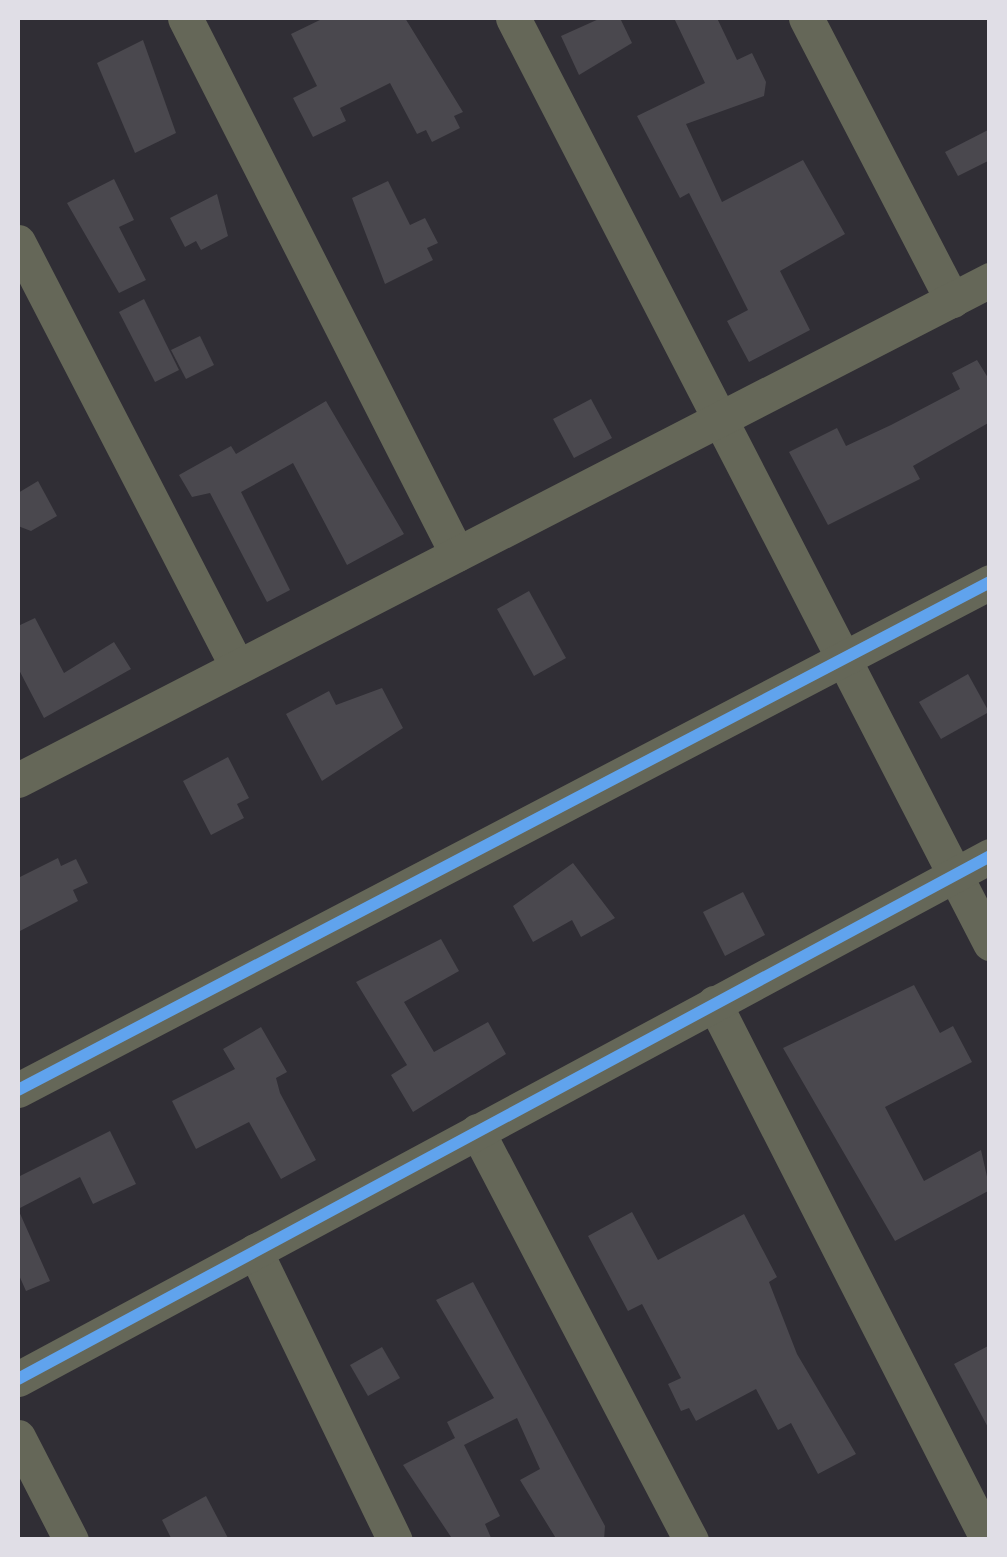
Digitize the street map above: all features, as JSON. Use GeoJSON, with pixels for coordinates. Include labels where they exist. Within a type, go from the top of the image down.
{"type":"FeatureCollection","features":[{"type":"Feature","properties":{"kind":"street"},"geometry":{"type":"LineString","coordinates":[[186,18],[457,554]]}},
{"type":"Feature","properties":{"kind":"street"},"geometry":{"type":"LineString","coordinates":[[513,18],[990,942]]}},
{"type":"Feature","properties":{"kind":"street"},"geometry":{"type":"LineString","coordinates":[[806,18],[952,300]]}},
{"type":"Feature","properties":{"kind":"street"},"geometry":{"type":"LineString","coordinates":[[18,242],[237,667]]}},
{"type":"Feature","properties":{"kind":"street"},"geometry":{"type":"LineString","coordinates":[[18,780],[990,280]]}},
{"type":"Feature","properties":{"kind":"street"},"geometry":{"type":"LineString","coordinates":[[18,1090],[990,582]]}},
{"type":"Feature","properties":{"kind":"street"},"geometry":{"type":"LineString","coordinates":[[18,1379],[990,856]]}},
{"type":"Feature","properties":{"kind":"street"},"geometry":{"type":"LineString","coordinates":[[714,1003],[988,1540]]}},
{"type":"Feature","properties":{"kind":"street"},"geometry":{"type":"LineString","coordinates":[[476,1131],[691,1540]]}},
{"type":"Feature","properties":{"kind":"street"},"geometry":{"type":"LineString","coordinates":[[255,1252],[394,1540]]}},
{"type":"Feature","properties":{"kind":"street"},"geometry":{"type":"LineString","coordinates":[[18,1437],[71,1540]]}},
{"type":"Feature","properties":{"kind":"building"},"geometry":{"type":"Polygon","coordinates":[[[324,18],[405,18],[463,112],[454,116],[460,128],[432,142],[426,130],[417,134],[390,83],[340,108],[346,121],[313,137],[293,98],[317,86],[291,34],[324,18]]]}},
{"type":"Feature","properties":{"kind":"building"},"geometry":{"type":"Polygon","coordinates":[[[601,18],[620,18],[632,43],[579,75],[561,36],[601,18]]]}},
{"type":"Feature","properties":{"kind":"building"},"geometry":{"type":"Polygon","coordinates":[[[674,18],[717,18],[737,60],[752,53],[766,82],[764,96],[686,124],[722,202],[803,160],[845,234],[780,271],[810,330],[749,362],[727,321],[748,310],[689,193],[680,198],[637,116],[705,83],[674,18]]]}},
{"type":"Feature","properties":{"kind":"building"},"geometry":{"type":"Polygon","coordinates":[[[143,40],[176,133],[135,153],[97,63],[143,40]]]}},
{"type":"Feature","properties":{"kind":"building"},"geometry":{"type":"Polygon","coordinates":[[[990,129],[990,160],[958,176],[945,152],[990,129]]]}},
{"type":"Feature","properties":{"kind":"building"},"geometry":{"type":"Polygon","coordinates":[[[114,179],[134,220],[119,227],[146,280],[119,293],[67,203],[114,179]]]}},
{"type":"Feature","properties":{"kind":"building"},"geometry":{"type":"Polygon","coordinates":[[[388,181],[410,225],[425,218],[438,243],[427,248],[433,260],[385,284],[352,198],[388,181]]]}},
{"type":"Feature","properties":{"kind":"building"},"geometry":{"type":"Polygon","coordinates":[[[217,194],[228,236],[201,250],[196,241],[185,247],[170,218],[217,194]]]}},
{"type":"Feature","properties":{"kind":"building"},"geometry":{"type":"Polygon","coordinates":[[[144,299],[179,370],[155,382],[119,312],[144,299]]]}},
{"type":"Feature","properties":{"kind":"building"},"geometry":{"type":"Polygon","coordinates":[[[200,336],[214,365],[186,379],[171,350],[200,336]]]}},
{"type":"Feature","properties":{"kind":"building"},"geometry":{"type":"Polygon","coordinates":[[[977,360],[990,381],[990,422],[913,466],[920,479],[828,525],[789,452],[837,428],[846,446],[891,425],[960,389],[952,373],[977,360]]]}},
{"type":"Feature","properties":{"kind":"building"},"geometry":{"type":"Polygon","coordinates":[[[591,399],[612,438],[574,458],[553,419],[591,399]]]}},
{"type":"Feature","properties":{"kind":"building"},"geometry":{"type":"Polygon","coordinates":[[[326,401],[404,534],[347,565],[293,463],[241,492],[290,590],[267,602],[210,493],[192,497],[179,475],[231,446],[236,454],[326,401]]]}},
{"type":"Feature","properties":{"kind":"building"},"geometry":{"type":"Polygon","coordinates":[[[38,481],[57,516],[31,531],[18,526],[18,493],[38,481]]]}},
{"type":"Feature","properties":{"kind":"building"},"geometry":{"type":"Polygon","coordinates":[[[529,591],[566,658],[534,676],[497,609],[529,591]]]}},
{"type":"Feature","properties":{"kind":"building"},"geometry":{"type":"Polygon","coordinates":[[[35,618],[64,673],[114,642],[131,669],[44,718],[18,668],[18,626],[35,618]]]}},
{"type":"Feature","properties":{"kind":"building"},"geometry":{"type":"Polygon","coordinates":[[[968,674],[989,712],[941,739],[919,702],[968,674]]]}},
{"type":"Feature","properties":{"kind":"building"},"geometry":{"type":"Polygon","coordinates":[[[382,688],[403,728],[322,781],[286,714],[329,691],[336,705],[382,688]]]}},
{"type":"Feature","properties":{"kind":"building"},"geometry":{"type":"Polygon","coordinates":[[[228,757],[249,798],[237,804],[244,818],[211,835],[183,781],[228,757]]]}},
{"type":"Feature","properties":{"kind":"building"},"geometry":{"type":"Polygon","coordinates":[[[58,858],[61,866],[76,859],[88,883],[73,890],[78,901],[18,932],[18,878],[58,858]]]}},
{"type":"Feature","properties":{"kind":"building"},"geometry":{"type":"Polygon","coordinates":[[[573,863],[615,918],[581,937],[572,920],[533,942],[513,906],[573,863]]]}},
{"type":"Feature","properties":{"kind":"building"},"geometry":{"type":"Polygon","coordinates":[[[743,892],[765,935],[725,956],[703,912],[743,892]]]}},
{"type":"Feature","properties":{"kind":"building"},"geometry":{"type":"Polygon","coordinates":[[[441,939],[459,971],[404,1002],[434,1052],[488,1022],[506,1054],[413,1112],[391,1075],[407,1065],[356,982],[441,939]]]}},
{"type":"Feature","properties":{"kind":"building"},"geometry":{"type":"Polygon","coordinates":[[[914,985],[940,1033],[953,1026],[972,1062],[885,1107],[924,1181],[981,1150],[990,1190],[895,1241],[783,1048],[914,985]]]}},
{"type":"Feature","properties":{"kind":"building"},"geometry":{"type":"Polygon","coordinates":[[[261,1027],[287,1072],[276,1078],[280,1093],[316,1160],[281,1179],[249,1122],[196,1149],[172,1101],[235,1069],[223,1049],[261,1027]]]}},
{"type":"Feature","properties":{"kind":"building"},"geometry":{"type":"Polygon","coordinates":[[[110,1131],[136,1184],[93,1204],[80,1177],[18,1209],[18,1177],[110,1131]]]}},
{"type":"Feature","properties":{"kind":"building"},"geometry":{"type":"Polygon","coordinates":[[[18,1209],[50,1281],[26,1291],[18,1273],[18,1209]]]}},
{"type":"Feature","properties":{"kind":"building"},"geometry":{"type":"Polygon","coordinates":[[[632,1212],[658,1260],[744,1214],[777,1277],[769,1282],[797,1354],[856,1454],[818,1474],[791,1423],[778,1430],[756,1389],[696,1421],[689,1408],[681,1411],[668,1384],[681,1378],[642,1304],[628,1311],[588,1236],[632,1212]]]}},
{"type":"Feature","properties":{"kind":"building"},"geometry":{"type":"Polygon","coordinates":[[[473,1282],[605,1526],[604,1540],[557,1540],[520,1480],[540,1469],[517,1418],[464,1445],[500,1516],[485,1524],[492,1540],[453,1540],[403,1465],[455,1438],[447,1422],[494,1398],[436,1300],[473,1282]]]}},
{"type":"Feature","properties":{"kind":"building"},"geometry":{"type":"Polygon","coordinates":[[[990,1345],[990,1431],[954,1364],[990,1345]]]}},
{"type":"Feature","properties":{"kind":"building"},"geometry":{"type":"Polygon","coordinates":[[[382,1347],[400,1378],[368,1396],[350,1365],[382,1347]]]}},
{"type":"Feature","properties":{"kind":"building"},"geometry":{"type":"Polygon","coordinates":[[[206,1496],[229,1540],[172,1540],[162,1520],[206,1496]]]}},
{"type":"Feature","properties":{"kind":"cycle path"},"geometry":{"type":"LineString","coordinates":[[18,1090],[990,582]]}},
{"type":"Feature","properties":{"kind":"cycle path"},"geometry":{"type":"LineString","coordinates":[[18,1379],[990,856]]}}]}
